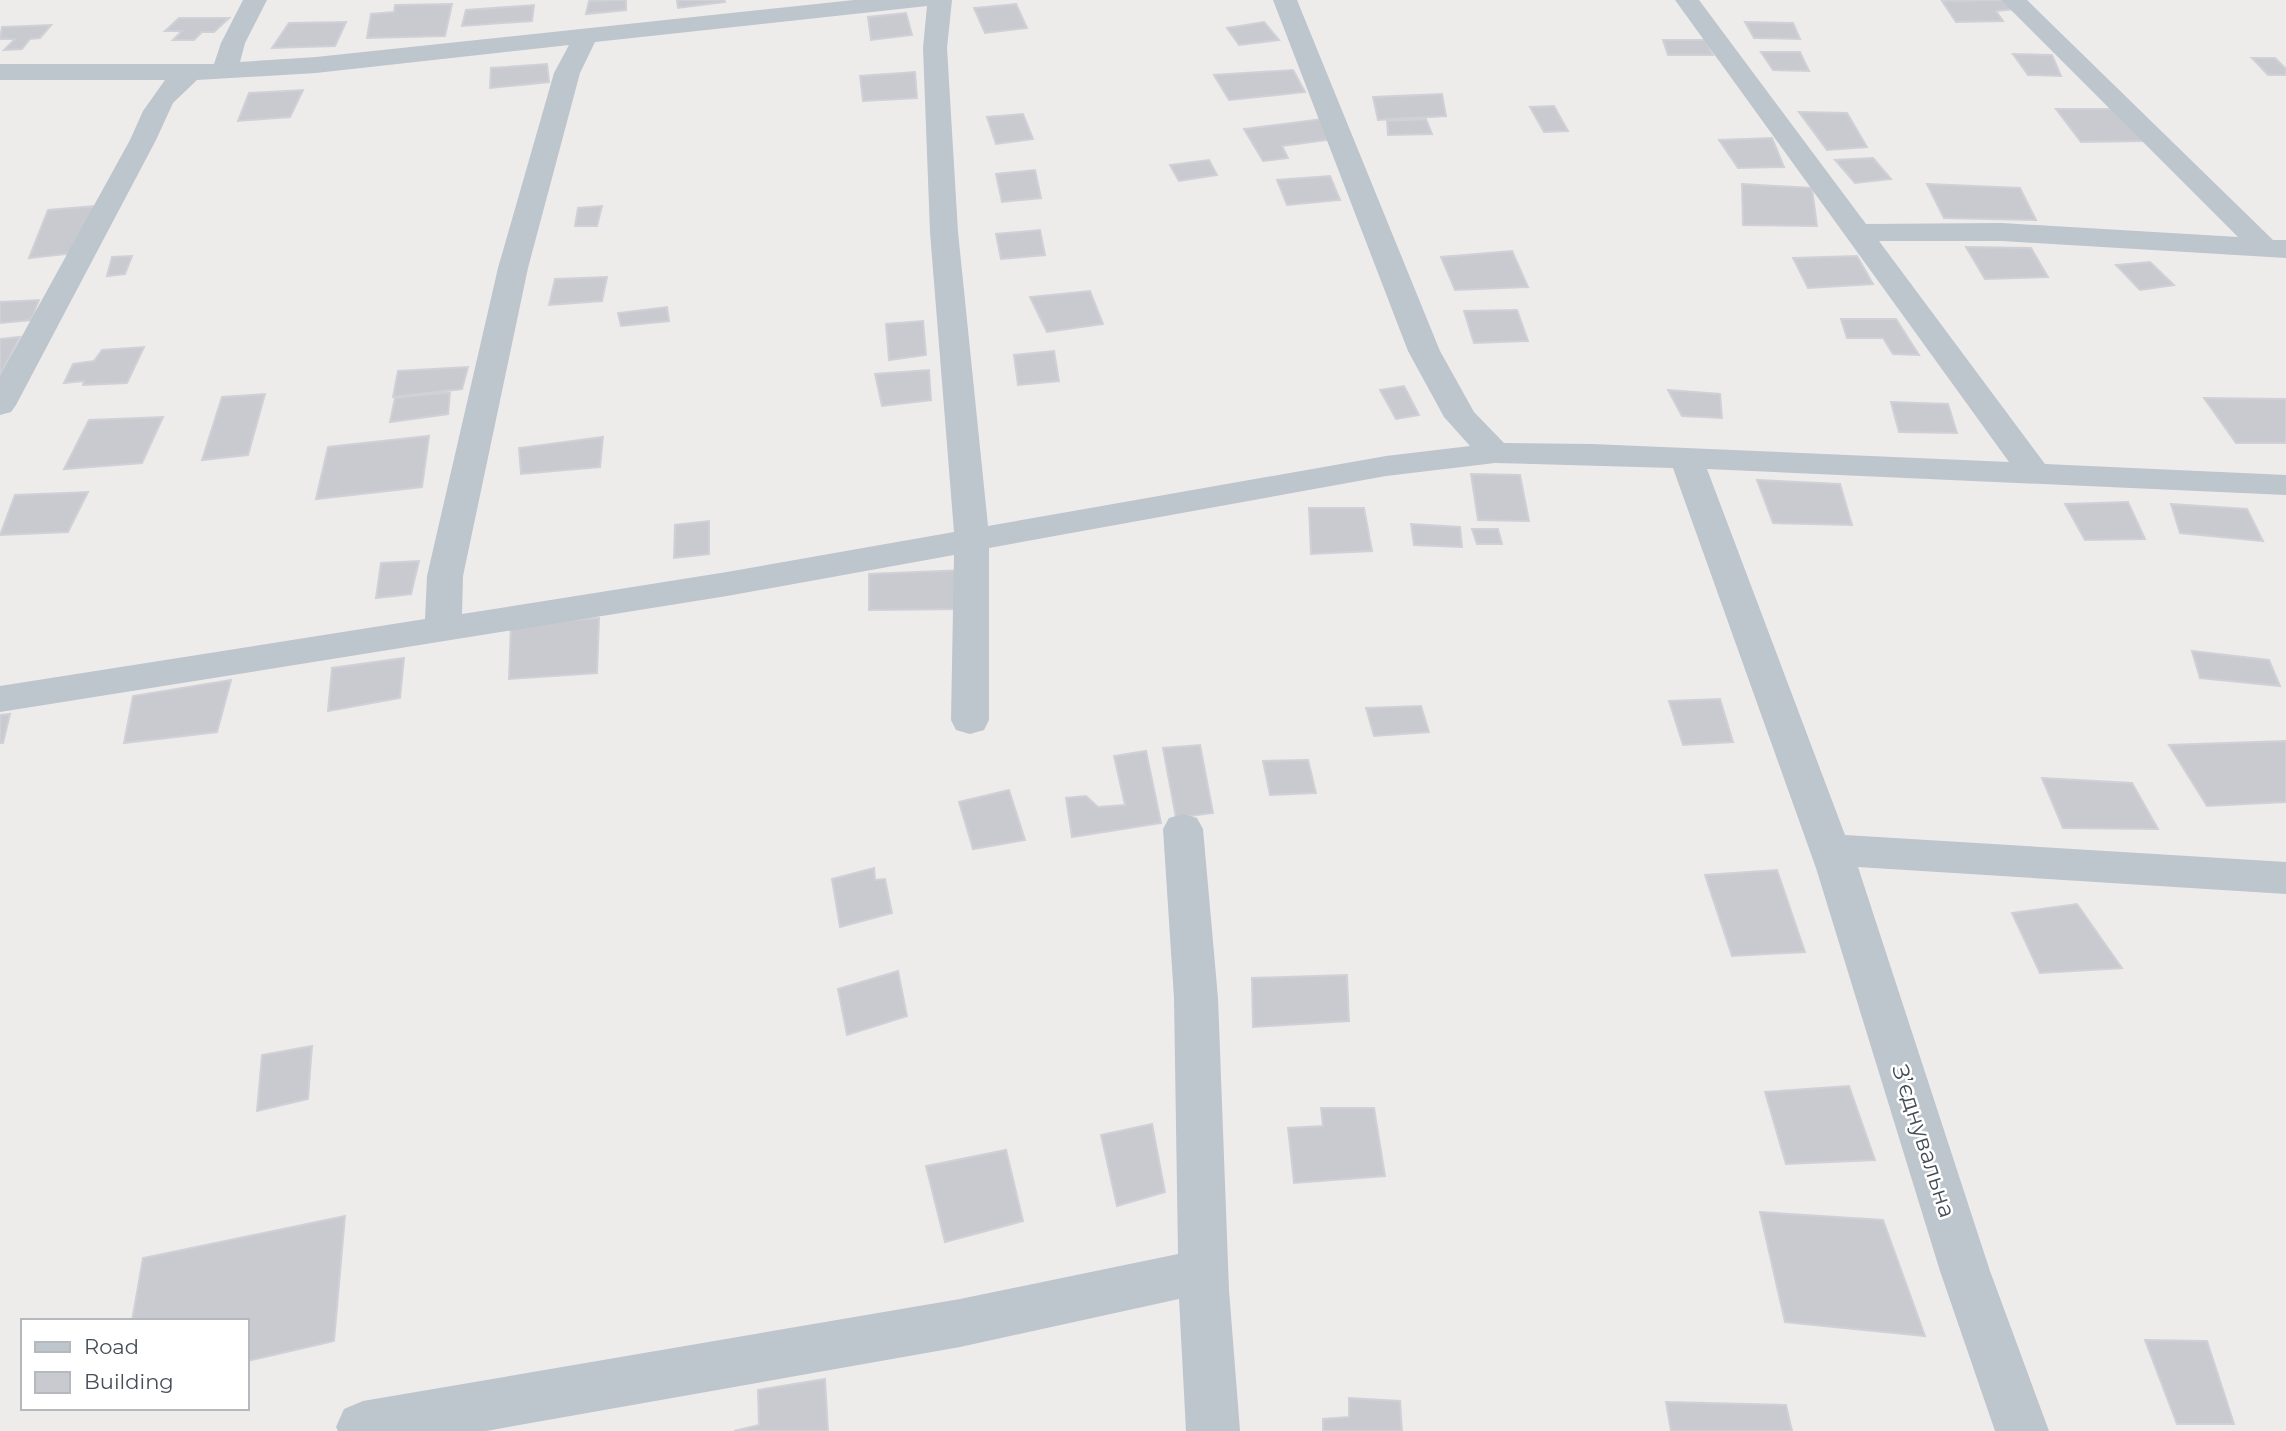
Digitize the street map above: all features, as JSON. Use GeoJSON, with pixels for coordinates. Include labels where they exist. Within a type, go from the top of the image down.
{"type":"FeatureCollection","features":[{"type":"Feature","properties":{"kind":"street"},"geometry":{"type":"LineString","coordinates":[[225,71],[233,43],[256,0]]}},
{"type":"Feature","properties":{"kind":"street"},"geometry":{"type":"LineString","coordinates":[[0,72],[191,73],[316,65],[921,0]]}},
{"type":"Feature","properties":{"kind":"street"},"geometry":{"type":"LineString","coordinates":[[940,0],[935,48],[944,232],[972,541],[970,720]]}},
{"type":"Feature","properties":{"kind":"street"},"geometry":{"type":"LineString","coordinates":[[1286,0],[1424,351],[1460,417],[1495,453]]}},
{"type":"Feature","properties":{"kind":"street"},"geometry":{"type":"LineString","coordinates":[[1687,0],[2035,474]]}},
{"type":"Feature","properties":{"kind":"street"},"geometry":{"type":"LineString","coordinates":[[2013,0],[2275,248]]}},
{"type":"Feature","properties":{"kind":"street"},"geometry":{"type":"LineString","coordinates":[[443,630],[446,576],[513,268],[567,73],[586,36]]}},
{"type":"Feature","properties":{"kind":"street"},"geometry":{"type":"LineString","coordinates":[[0,405],[143,141],[157,104],[173,83],[191,73]]}},
{"type":"Feature","properties":{"kind":"street"},"geometry":{"type":"LineString","coordinates":[[1858,233],[2003,232],[2275,248]]}},
{"type":"Feature","properties":{"kind":"street"},"geometry":{"type":"LineString","coordinates":[[0,699],[443,630],[972,541],[1386,466],[1495,453],[1686,458],[2286,485]]}},
{"type":"Feature","properties":{"kind":"street","name":"Зʼєднувальна"},"geometry":{"type":"LineString","coordinates":[[1686,458],[1830,850],[1965,1271],[2022,1431]]}},
{"type":"Feature","properties":{"kind":"street"},"geometry":{"type":"LineString","coordinates":[[1183,829],[1196,998],[1203,1271],[1213,1431]]}},
{"type":"Feature","properties":{"kind":"street"},"geometry":{"type":"LineString","coordinates":[[1830,850],[2286,878]]}},
{"type":"Feature","properties":{"kind":"street"},"geometry":{"type":"LineString","coordinates":[[360,1430],[960,1323],[1203,1271]]}},
{"type":"Feature","properties":{"kind":"building"},"geometry":{"type":"Polygon","coordinates":[[[626,0],[626,10],[586,14],[589,1],[626,0]]]}},
{"type":"Feature","properties":{"kind":"building"},"geometry":{"type":"Polygon","coordinates":[[[677,0],[724,0],[725,2],[678,8],[677,0]]]}},
{"type":"Feature","properties":{"kind":"building"},"geometry":{"type":"Polygon","coordinates":[[[2007,0],[2016,9],[1996,11],[2003,21],[1956,22],[1942,1],[2007,0]]]}},
{"type":"Feature","properties":{"kind":"building"},"geometry":{"type":"Polygon","coordinates":[[[452,4],[445,36],[367,38],[371,14],[394,12],[395,5],[452,4]]]}},
{"type":"Feature","properties":{"kind":"building"},"geometry":{"type":"Polygon","coordinates":[[[1016,4],[1027,28],[985,33],[974,8],[1016,4]]]}},
{"type":"Feature","properties":{"kind":"building"},"geometry":{"type":"Polygon","coordinates":[[[534,5],[532,21],[462,26],[466,10],[534,5]]]}},
{"type":"Feature","properties":{"kind":"building"},"geometry":{"type":"Polygon","coordinates":[[[906,13],[912,35],[871,40],[868,17],[906,13]]]}},
{"type":"Feature","properties":{"kind":"building"},"geometry":{"type":"Polygon","coordinates":[[[179,18],[229,18],[214,32],[202,32],[194,40],[173,40],[182,31],[165,31],[179,18]]]}},
{"type":"Feature","properties":{"kind":"building"},"geometry":{"type":"Polygon","coordinates":[[[346,22],[335,46],[272,48],[289,23],[346,22]]]}},
{"type":"Feature","properties":{"kind":"building"},"geometry":{"type":"Polygon","coordinates":[[[1264,22],[1279,40],[1239,45],[1227,28],[1264,22]]]}},
{"type":"Feature","properties":{"kind":"building"},"geometry":{"type":"Polygon","coordinates":[[[1745,22],[1793,23],[1800,39],[1754,38],[1745,22]]]}},
{"type":"Feature","properties":{"kind":"building"},"geometry":{"type":"Polygon","coordinates":[[[51,25],[40,38],[30,39],[22,49],[4,50],[15,39],[0,39],[2,27],[51,25]]]}},
{"type":"Feature","properties":{"kind":"building"},"geometry":{"type":"Polygon","coordinates":[[[1663,40],[1705,40],[1713,55],[1668,55],[1663,40]]]}},
{"type":"Feature","properties":{"kind":"building"},"geometry":{"type":"Polygon","coordinates":[[[1761,52],[1800,52],[1809,71],[1773,70],[1761,52]]]}},
{"type":"Feature","properties":{"kind":"building"},"geometry":{"type":"Polygon","coordinates":[[[2013,54],[2052,55],[2061,76],[2028,75],[2013,54]]]}},
{"type":"Feature","properties":{"kind":"building"},"geometry":{"type":"Polygon","coordinates":[[[2252,58],[2275,58],[2286,69],[2286,75],[2268,75],[2252,58]]]}},
{"type":"Feature","properties":{"kind":"building"},"geometry":{"type":"Polygon","coordinates":[[[547,64],[549,82],[490,88],[491,68],[547,64]]]}},
{"type":"Feature","properties":{"kind":"building"},"geometry":{"type":"Polygon","coordinates":[[[1293,70],[1305,92],[1229,100],[1214,75],[1293,70]]]}},
{"type":"Feature","properties":{"kind":"building"},"geometry":{"type":"Polygon","coordinates":[[[915,72],[917,98],[863,101],[860,76],[915,72]]]}},
{"type":"Feature","properties":{"kind":"building"},"geometry":{"type":"Polygon","coordinates":[[[303,90],[290,117],[238,121],[249,93],[303,90]]]}},
{"type":"Feature","properties":{"kind":"building"},"geometry":{"type":"Polygon","coordinates":[[[1442,94],[1446,116],[1378,120],[1373,97],[1442,94]]]}},
{"type":"Feature","properties":{"kind":"building"},"geometry":{"type":"Polygon","coordinates":[[[1554,106],[1568,131],[1544,132],[1530,107],[1554,106]]]}},
{"type":"Feature","properties":{"kind":"building"},"geometry":{"type":"Polygon","coordinates":[[[2056,109],[2115,109],[2144,141],[2081,142],[2056,109]]]}},
{"type":"Feature","properties":{"kind":"building"},"geometry":{"type":"Polygon","coordinates":[[[1799,112],[1847,113],[1867,147],[1827,150],[1799,112]]]}},
{"type":"Feature","properties":{"kind":"building"},"geometry":{"type":"Polygon","coordinates":[[[1023,114],[1033,139],[996,144],[987,117],[1023,114]]]}},
{"type":"Feature","properties":{"kind":"building"},"geometry":{"type":"Polygon","coordinates":[[[1322,119],[1334,139],[1282,146],[1288,158],[1263,161],[1244,129],[1322,119]]]}},
{"type":"Feature","properties":{"kind":"building"},"geometry":{"type":"Polygon","coordinates":[[[1426,119],[1432,134],[1388,135],[1387,121],[1426,119]]]}},
{"type":"Feature","properties":{"kind":"building"},"geometry":{"type":"Polygon","coordinates":[[[1772,138],[1784,167],[1738,168],[1719,140],[1772,138]]]}},
{"type":"Feature","properties":{"kind":"building"},"geometry":{"type":"Polygon","coordinates":[[[1873,158],[1891,179],[1855,183],[1835,160],[1873,158]]]}},
{"type":"Feature","properties":{"kind":"building"},"geometry":{"type":"Polygon","coordinates":[[[1209,160],[1217,175],[1179,181],[1170,165],[1209,160]]]}},
{"type":"Feature","properties":{"kind":"building"},"geometry":{"type":"Polygon","coordinates":[[[1035,170],[1041,198],[1002,202],[996,174],[1035,170]]]}},
{"type":"Feature","properties":{"kind":"building"},"geometry":{"type":"Polygon","coordinates":[[[1330,176],[1340,200],[1287,205],[1277,180],[1330,176]]]}},
{"type":"Feature","properties":{"kind":"building"},"geometry":{"type":"Polygon","coordinates":[[[1742,184],[1812,188],[1817,226],[1743,225],[1742,184]]]}},
{"type":"Feature","properties":{"kind":"building"},"geometry":{"type":"Polygon","coordinates":[[[1927,184],[2020,188],[2036,220],[1944,218],[1927,184]]]}},
{"type":"Feature","properties":{"kind":"building"},"geometry":{"type":"Polygon","coordinates":[[[97,206],[75,253],[29,258],[48,210],[97,206]]]}},
{"type":"Feature","properties":{"kind":"building"},"geometry":{"type":"Polygon","coordinates":[[[602,206],[597,226],[575,226],[578,208],[602,206]]]}},
{"type":"Feature","properties":{"kind":"building"},"geometry":{"type":"Polygon","coordinates":[[[1040,230],[1045,255],[1001,259],[996,234],[1040,230]]]}},
{"type":"Feature","properties":{"kind":"building"},"geometry":{"type":"Polygon","coordinates":[[[1966,247],[2031,248],[2048,277],[1985,279],[1966,247]]]}},
{"type":"Feature","properties":{"kind":"building"},"geometry":{"type":"Polygon","coordinates":[[[1512,251],[1528,287],[1455,290],[1441,257],[1512,251]]]}},
{"type":"Feature","properties":{"kind":"building"},"geometry":{"type":"Polygon","coordinates":[[[132,256],[125,274],[107,276],[112,257],[132,256]]]}},
{"type":"Feature","properties":{"kind":"building"},"geometry":{"type":"Polygon","coordinates":[[[1857,256],[1873,284],[1808,288],[1793,258],[1857,256]]]}},
{"type":"Feature","properties":{"kind":"building"},"geometry":{"type":"Polygon","coordinates":[[[2150,262],[2174,285],[2140,290],[2116,265],[2150,262]]]}},
{"type":"Feature","properties":{"kind":"building"},"geometry":{"type":"Polygon","coordinates":[[[607,277],[602,301],[549,305],[555,279],[607,277]]]}},
{"type":"Feature","properties":{"kind":"building"},"geometry":{"type":"Polygon","coordinates":[[[1090,291],[1103,324],[1047,332],[1030,297],[1090,291]]]}},
{"type":"Feature","properties":{"kind":"building"},"geometry":{"type":"Polygon","coordinates":[[[39,300],[31,320],[0,323],[0,302],[39,300]]]}},
{"type":"Feature","properties":{"kind":"building"},"geometry":{"type":"Polygon","coordinates":[[[667,307],[669,321],[621,326],[618,313],[667,307]]]}},
{"type":"Feature","properties":{"kind":"building"},"geometry":{"type":"Polygon","coordinates":[[[1517,310],[1528,341],[1474,343],[1464,311],[1517,310]]]}},
{"type":"Feature","properties":{"kind":"building"},"geometry":{"type":"Polygon","coordinates":[[[1841,319],[1896,319],[1919,355],[1893,354],[1883,338],[1847,338],[1841,319]]]}},
{"type":"Feature","properties":{"kind":"building"},"geometry":{"type":"Polygon","coordinates":[[[923,321],[926,355],[889,360],[886,324],[923,321]]]}},
{"type":"Feature","properties":{"kind":"building"},"geometry":{"type":"Polygon","coordinates":[[[20,337],[0,375],[0,339],[20,337]]]}},
{"type":"Feature","properties":{"kind":"building"},"geometry":{"type":"Polygon","coordinates":[[[144,347],[127,383],[64,383],[73,364],[94,361],[102,350],[144,347]]]}},
{"type":"Feature","properties":{"kind":"building"},"geometry":{"type":"Polygon","coordinates":[[[1054,351],[1059,381],[1018,385],[1014,355],[1054,351]]]}},
{"type":"Feature","properties":{"kind":"building"},"geometry":{"type":"Polygon","coordinates":[[[468,367],[462,389],[393,397],[398,371],[468,367]]]}},
{"type":"Feature","properties":{"kind":"building"},"geometry":{"type":"Polygon","coordinates":[[[929,370],[931,400],[882,406],[875,374],[929,370]]]}},
{"type":"Feature","properties":{"kind":"building"},"geometry":{"type":"Polygon","coordinates":[[[1404,386],[1419,415],[1396,419],[1380,390],[1404,386]]]}},
{"type":"Feature","properties":{"kind":"building"},"geometry":{"type":"Polygon","coordinates":[[[1668,390],[1720,394],[1722,418],[1682,416],[1668,390]]]}},
{"type":"Feature","properties":{"kind":"building"},"geometry":{"type":"Polygon","coordinates":[[[450,392],[448,414],[390,422],[395,398],[450,392]]]}},
{"type":"Feature","properties":{"kind":"building"},"geometry":{"type":"Polygon","coordinates":[[[265,394],[248,455],[202,460],[222,397],[265,394]]]}},
{"type":"Feature","properties":{"kind":"building"},"geometry":{"type":"Polygon","coordinates":[[[2204,398],[2286,399],[2286,443],[2236,443],[2204,398]]]}},
{"type":"Feature","properties":{"kind":"building"},"geometry":{"type":"Polygon","coordinates":[[[1891,402],[1948,404],[1957,433],[1899,432],[1891,402]]]}},
{"type":"Feature","properties":{"kind":"building"},"geometry":{"type":"Polygon","coordinates":[[[163,417],[142,463],[64,469],[89,420],[163,417]]]}},
{"type":"Feature","properties":{"kind":"building"},"geometry":{"type":"Polygon","coordinates":[[[429,436],[422,487],[316,499],[328,447],[429,436]]]}},
{"type":"Feature","properties":{"kind":"building"},"geometry":{"type":"Polygon","coordinates":[[[603,437],[600,467],[521,474],[519,448],[603,437]]]}},
{"type":"Feature","properties":{"kind":"building"},"geometry":{"type":"Polygon","coordinates":[[[1471,474],[1520,475],[1529,521],[1478,520],[1471,474]]]}},
{"type":"Feature","properties":{"kind":"building"},"geometry":{"type":"Polygon","coordinates":[[[1757,480],[1840,484],[1852,525],[1773,523],[1757,480]]]}},
{"type":"Feature","properties":{"kind":"building"},"geometry":{"type":"Polygon","coordinates":[[[88,492],[68,532],[0,535],[15,495],[88,492]]]}},
{"type":"Feature","properties":{"kind":"building"},"geometry":{"type":"Polygon","coordinates":[[[2128,502],[2145,539],[2085,540],[2065,504],[2128,502]]]}},
{"type":"Feature","properties":{"kind":"building"},"geometry":{"type":"Polygon","coordinates":[[[2171,504],[2247,509],[2263,541],[2180,533],[2171,504]]]}},
{"type":"Feature","properties":{"kind":"building"},"geometry":{"type":"Polygon","coordinates":[[[1309,508],[1364,508],[1372,551],[1311,554],[1309,508]]]}},
{"type":"Feature","properties":{"kind":"building"},"geometry":{"type":"Polygon","coordinates":[[[709,521],[709,554],[674,558],[675,525],[709,521]]]}},
{"type":"Feature","properties":{"kind":"building"},"geometry":{"type":"Polygon","coordinates":[[[1411,524],[1460,527],[1462,547],[1414,545],[1411,524]]]}},
{"type":"Feature","properties":{"kind":"building"},"geometry":{"type":"Polygon","coordinates":[[[1472,529],[1498,529],[1502,544],[1477,544],[1472,529]]]}},
{"type":"Feature","properties":{"kind":"building"},"geometry":{"type":"Polygon","coordinates":[[[419,561],[411,594],[376,598],[381,563],[419,561]]]}},
{"type":"Feature","properties":{"kind":"building"},"geometry":{"type":"Polygon","coordinates":[[[965,570],[964,609],[869,610],[869,574],[965,570]]]}},
{"type":"Feature","properties":{"kind":"building"},"geometry":{"type":"Polygon","coordinates":[[[599,618],[597,673],[509,679],[511,625],[599,618]]]}},
{"type":"Feature","properties":{"kind":"building"},"geometry":{"type":"Polygon","coordinates":[[[2192,651],[2269,660],[2280,686],[2200,678],[2192,651]]]}},
{"type":"Feature","properties":{"kind":"building"},"geometry":{"type":"Polygon","coordinates":[[[404,658],[400,698],[328,711],[332,668],[404,658]]]}},
{"type":"Feature","properties":{"kind":"building"},"geometry":{"type":"Polygon","coordinates":[[[231,680],[217,732],[124,743],[133,696],[231,680]]]}},
{"type":"Feature","properties":{"kind":"building"},"geometry":{"type":"Polygon","coordinates":[[[1720,699],[1733,742],[1683,745],[1669,701],[1720,699]]]}},
{"type":"Feature","properties":{"kind":"building"},"geometry":{"type":"Polygon","coordinates":[[[1421,706],[1429,732],[1374,736],[1366,708],[1421,706]]]}},
{"type":"Feature","properties":{"kind":"building"},"geometry":{"type":"Polygon","coordinates":[[[10,714],[3,743],[0,743],[0,715],[10,714]]]}},
{"type":"Feature","properties":{"kind":"building"},"geometry":{"type":"Polygon","coordinates":[[[2286,741],[2286,802],[2207,806],[2169,745],[2286,741]]]}},
{"type":"Feature","properties":{"kind":"building"},"geometry":{"type":"Polygon","coordinates":[[[1200,745],[1213,813],[1176,818],[1163,748],[1200,745]]]}},
{"type":"Feature","properties":{"kind":"building"},"geometry":{"type":"Polygon","coordinates":[[[1146,751],[1161,823],[1072,837],[1066,798],[1086,796],[1098,807],[1125,805],[1114,756],[1146,751]]]}},
{"type":"Feature","properties":{"kind":"building"},"geometry":{"type":"Polygon","coordinates":[[[1308,760],[1316,793],[1270,795],[1263,761],[1308,760]]]}},
{"type":"Feature","properties":{"kind":"building"},"geometry":{"type":"Polygon","coordinates":[[[2042,778],[2132,783],[2158,829],[2063,828],[2042,778]]]}},
{"type":"Feature","properties":{"kind":"building"},"geometry":{"type":"Polygon","coordinates":[[[1009,790],[1025,840],[973,849],[959,802],[1009,790]]]}},
{"type":"Feature","properties":{"kind":"building"},"geometry":{"type":"Polygon","coordinates":[[[874,868],[875,880],[885,879],[892,913],[840,927],[832,879],[874,868]]]}},
{"type":"Feature","properties":{"kind":"building"},"geometry":{"type":"Polygon","coordinates":[[[1777,870],[1805,952],[1732,956],[1705,875],[1777,870]]]}},
{"type":"Feature","properties":{"kind":"building"},"geometry":{"type":"Polygon","coordinates":[[[2077,904],[2122,968],[2040,973],[2012,913],[2077,904]]]}},
{"type":"Feature","properties":{"kind":"building"},"geometry":{"type":"Polygon","coordinates":[[[898,971],[907,1016],[847,1035],[838,989],[898,971]]]}},
{"type":"Feature","properties":{"kind":"building"},"geometry":{"type":"Polygon","coordinates":[[[1347,975],[1349,1021],[1253,1027],[1252,978],[1347,975]]]}},
{"type":"Feature","properties":{"kind":"building"},"geometry":{"type":"Polygon","coordinates":[[[312,1046],[308,1099],[257,1111],[262,1055],[312,1046]]]}},
{"type":"Feature","properties":{"kind":"building"},"geometry":{"type":"Polygon","coordinates":[[[1849,1086],[1875,1160],[1786,1164],[1765,1092],[1849,1086]]]}},
{"type":"Feature","properties":{"kind":"building"},"geometry":{"type":"Polygon","coordinates":[[[1321,1108],[1374,1108],[1385,1176],[1294,1183],[1288,1128],[1323,1126],[1321,1108]]]}},
{"type":"Feature","properties":{"kind":"building"},"geometry":{"type":"Polygon","coordinates":[[[1152,1124],[1165,1192],[1117,1206],[1101,1135],[1152,1124]]]}},
{"type":"Feature","properties":{"kind":"building"},"geometry":{"type":"Polygon","coordinates":[[[1006,1150],[1023,1221],[945,1242],[926,1166],[1006,1150]]]}},
{"type":"Feature","properties":{"kind":"building"},"geometry":{"type":"Polygon","coordinates":[[[1760,1212],[1883,1220],[1925,1336],[1785,1322],[1760,1212]]]}},
{"type":"Feature","properties":{"kind":"building"},"geometry":{"type":"Polygon","coordinates":[[[345,1216],[334,1341],[248,1361],[248,1319],[132,1319],[143,1258],[345,1216]]]}},
{"type":"Feature","properties":{"kind":"building"},"geometry":{"type":"Polygon","coordinates":[[[2145,1340],[2207,1341],[2234,1424],[2177,1424],[2145,1340]]]}},
{"type":"Feature","properties":{"kind":"building"},"geometry":{"type":"Polygon","coordinates":[[[825,1379],[828,1431],[734,1431],[759,1425],[758,1390],[825,1379]]]}},
{"type":"Feature","properties":{"kind":"building"},"geometry":{"type":"Polygon","coordinates":[[[1349,1398],[1400,1401],[1402,1431],[1323,1431],[1323,1419],[1349,1417],[1349,1398]]]}},
{"type":"Feature","properties":{"kind":"building"},"geometry":{"type":"Polygon","coordinates":[[[1666,1402],[1786,1405],[1792,1431],[1671,1431],[1666,1402]]]}}]}
